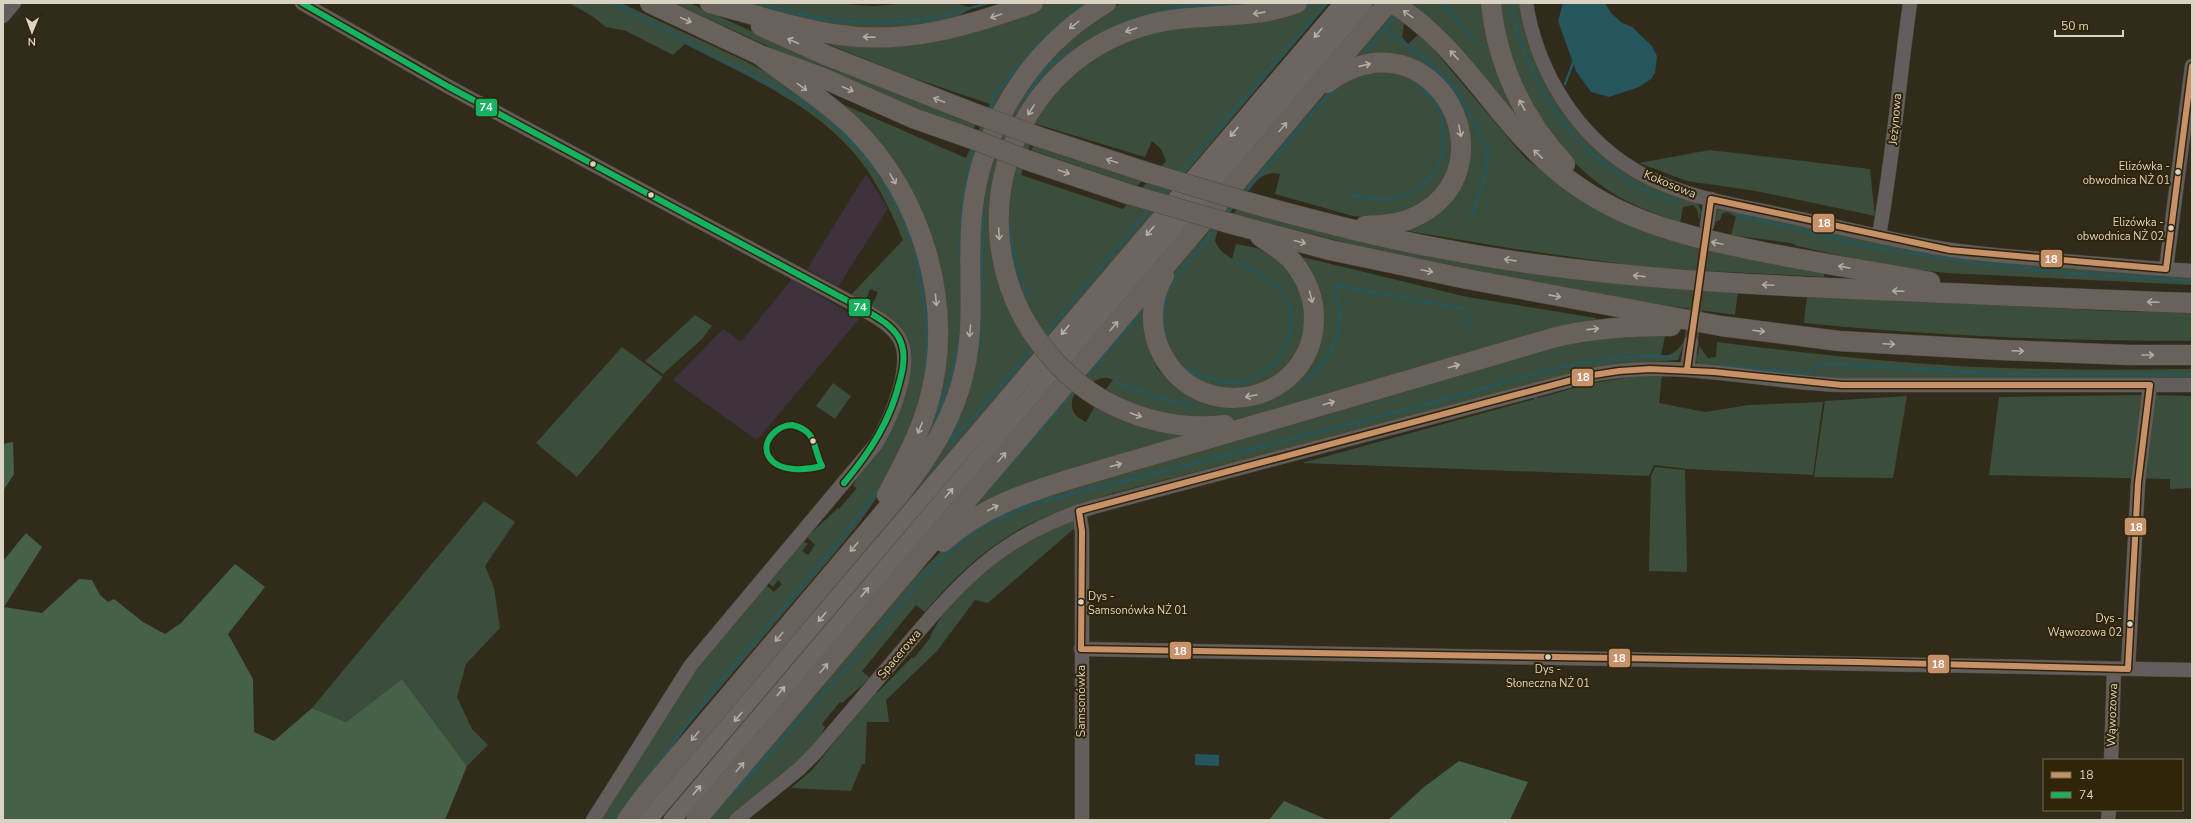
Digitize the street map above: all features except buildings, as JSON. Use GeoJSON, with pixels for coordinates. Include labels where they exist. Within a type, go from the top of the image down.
{"type":"FeatureCollection","features":[{"type":"Feature","properties":{"kind":"highway"},"geometry":{"type":"LineString","coordinates":[[650,3],[760,55],[822,78],[913,118],[1028,160],[1128,194],[1249,229],[1330,250],[1467,279],[1721,326],[1847,341],[2130,355],[2192,355]]}},
{"type":"Feature","properties":{"kind":"highway"},"geometry":{"type":"LineString","coordinates":[[710,3],[819,31],[842,35],[891,37],[916,35],[967,25],[1033,3]]}},
{"type":"Feature","properties":{"kind":"highway"},"geometry":{"type":"LineString","coordinates":[[710,3],[828,56],[1036,136],[1149,173],[1247,202],[1345,227],[1445,250],[1610,273],[1837,289],[2192,303]]}},
{"type":"Feature","properties":{"kind":"highway"},"geometry":{"type":"LineString","coordinates":[[627,820],[646,794],[911,480],[930,453],[943,430],[958,392],[968,352],[971,323],[970,245],[973,203],[982,160],[991,135],[1006,106],[1032,67],[1070,28],[1106,3]]}},
{"type":"Feature","properties":{"kind":"highway"},"geometry":{"type":"LineString","coordinates":[[1292,414],[1233,424],[1193,426],[1145,418],[1101,399],[1080,385],[1056,363],[1024,319],[1010,290],[1002,259],[999,234],[999,202],[1005,170],[1013,144],[1030,111],[1042,94],[1085,54],[1126,32],[1178,18],[1259,13],[1297,3]]}},
{"type":"Feature","properties":{"kind":"highway"},"geometry":{"type":"LineString","coordinates":[[696,820],[1388,3]]}},
{"type":"Feature","properties":{"kind":"highway"},"geometry":{"type":"LineString","coordinates":[[1392,3],[1424,26],[1456,57],[1517,133],[1533,150],[1577,187],[1597,200],[1614,208],[1668,231],[1722,244],[1932,283],[2021,296]]}},
{"type":"Feature","properties":{"kind":"highway"},"geometry":{"type":"LineString","coordinates":[[1491,3],[1494,26],[1502,59],[1516,94],[1528,116],[1558,157],[1614,208]]}},
{"type":"Feature","properties":{"kind":"highway"},"geometry":{"type":"LineString","coordinates":[[760,55],[830,108],[870,146],[888,170],[916,222],[934,283],[938,315],[936,352],[929,401],[907,457],[869,530]]}},
{"type":"Feature","properties":{"kind":"highway"},"geometry":{"type":"LineString","coordinates":[[1308,97],[1335,77],[1351,68],[1368,63],[1396,64],[1409,68],[1435,83],[1450,103],[1460,128],[1462,140],[1457,170],[1450,184],[1433,205],[1410,220],[1398,223],[1345,227]]}},
{"type":"Feature","properties":{"kind":"highway"},"geometry":{"type":"LineString","coordinates":[[1176,253],[1158,288],[1153,311],[1156,338],[1166,360],[1184,381],[1209,394],[1237,398],[1258,395],[1280,384],[1295,371],[1302,360],[1312,336],[1314,308],[1307,284],[1294,263],[1282,252],[1249,229]]}},
{"type":"Feature","properties":{"kind":"highway"},"geometry":{"type":"LineString","coordinates":[[896,583],[972,519],[1028,492],[1528,344],[1583,330],[1625,326],[1721,326]]}},
{"type":"Feature","properties":{"kind":"main road"},"geometry":{"type":"LineString","coordinates":[[648,820],[1343,3]]}},
{"type":"Feature","properties":{"kind":"main road"},"geometry":{"type":"LineString","coordinates":[[672,820],[1364,3]]}},
{"type":"Feature","properties":{"kind":"street"},"geometry":{"type":"LineString","coordinates":[[3,16],[14,3]]}},
{"type":"Feature","properties":{"kind":"street"},"geometry":{"type":"LineString","coordinates":[[302,3],[449,87],[861,308],[892,329],[903,346],[903,367],[897,397],[887,425],[876,444],[691,664],[593,820]]}},
{"type":"Feature","properties":{"kind":"street","name":"Kokosowa"},"geometry":{"type":"LineString","coordinates":[[1526,3],[1533,36],[1548,74],[1565,103],[1587,131],[1615,156],[1646,176],[1678,190],[1710,199],[1878,235],[1975,253],[2192,271]]}},
{"type":"Feature","properties":{"kind":"street","name":"Jeżynowa"},"geometry":{"type":"LineString","coordinates":[[1878,235],[1889,177],[1898,86],[1910,3]]}},
{"type":"Feature","properties":{"kind":"street"},"geometry":{"type":"LineString","coordinates":[[2166,270],[2192,66]]}},
{"type":"Feature","properties":{"kind":"street"},"geometry":{"type":"LineString","coordinates":[[1707,225],[1710,199]]}},
{"type":"Feature","properties":{"kind":"street"},"geometry":{"type":"LineString","coordinates":[[1687,370],[1690,342]]}},
{"type":"Feature","properties":{"kind":"street","name":"Spacerowa"},"geometry":{"type":"LineString","coordinates":[[736,820],[799,769],[816,752],[940,606],[968,576],[994,555],[1021,537],[1051,522],[1079,511],[1592,375],[1634,368],[1687,370],[1838,385],[2192,385]]}},
{"type":"Feature","properties":{"kind":"street"},"geometry":{"type":"LineString","coordinates":[[2128,669],[2138,483],[2150,385]]}},
{"type":"Feature","properties":{"kind":"street","name":"Samsonówka"},"geometry":{"type":"LineString","coordinates":[[1079,511],[1082,530],[1082,820]]}},
{"type":"Feature","properties":{"kind":"street"},"geometry":{"type":"LineString","coordinates":[[1081,649],[1858,662],[2192,670]]}},
{"type":"Feature","properties":{"kind":"street","name":"Wąwozowa"},"geometry":{"type":"LineString","coordinates":[[2111,759],[2114,669]]}},
{"type":"Feature","properties":{"kind":"shaded area"},"geometry":{"type":"Polygon","coordinates":[[[866,174],[888,208],[838,287],[807,269],[866,174]]]}},
{"type":"Feature","properties":{"kind":"shaded area"},"geometry":{"type":"Polygon","coordinates":[[[792,279],[859,319],[757,440],[673,380],[723,329],[741,342],[792,279]]]}},
{"type":"Feature","properties":{"kind":"green space"},"geometry":{"type":"Polygon","coordinates":[[[569,3],[621,3],[745,61],[801,91],[838,119],[903,203],[931,303],[924,396],[894,472],[860,522],[830,559],[686,728],[620,820],[600,820],[690,678],[766,585],[774,592],[782,584],[778,580],[773,587],[768,583],[803,541],[808,544],[802,551],[808,555],[815,545],[807,537],[838,508],[839,509],[857,488],[853,486],[911,361],[871,307],[878,292],[870,289],[865,303],[849,297],[903,240],[876,184],[865,167],[848,146],[828,127],[806,110],[734,69],[685,44],[673,55],[626,31],[606,27],[592,16],[569,3]]]}},
{"type":"Feature","properties":{"kind":"green space"},"geometry":{"type":"Polygon","coordinates":[[[674,3],[690,3],[764,37],[976,124],[973,131],[811,66],[674,3]]]}},
{"type":"Feature","properties":{"kind":"green space"},"geometry":{"type":"Polygon","coordinates":[[[743,3],[829,3],[873,6],[913,3],[955,3],[972,8],[946,24],[925,27],[840,29],[743,3]]]}},
{"type":"Feature","properties":{"kind":"green space"},"geometry":{"type":"Polygon","coordinates":[[[1047,3],[1094,3],[980,141],[971,164],[964,205],[963,291],[956,381],[915,464],[932,407],[930,244],[833,100],[966,158],[990,104],[899,73],[818,40],[1012,16],[1047,3]]]}},
{"type":"Feature","properties":{"kind":"green space"},"geometry":{"type":"Polygon","coordinates":[[[1122,3],[1281,3],[1080,51],[998,179],[1018,324],[1024,339],[1035,353],[782,649],[957,415],[977,207],[996,138],[1044,62],[1111,8],[1122,3]]]}},
{"type":"Feature","properties":{"kind":"green space"},"geometry":{"type":"Polygon","coordinates":[[[1312,3],[1329,3],[1044,342],[1019,298],[1004,206],[1031,121],[1067,75],[1132,35],[1289,13],[1312,3]],[[1036,124],[1021,175],[1123,209],[1166,161],[1161,149],[1152,141],[1145,157],[1036,124]]]}},
{"type":"Feature","properties":{"kind":"green space"},"geometry":{"type":"Polygon","coordinates":[[[1407,3],[1482,3],[1534,137],[1407,3]]]}},
{"type":"Feature","properties":{"kind":"green space"},"geometry":{"type":"Polygon","coordinates":[[[1498,3],[1521,3],[1522,15],[1590,140],[1685,200],[1697,203],[1701,210],[1699,220],[1697,209],[1693,205],[1683,207],[1680,223],[1645,209],[1611,192],[1582,170],[1556,142],[1534,112],[1517,80],[1508,53],[1498,3]]]}},
{"type":"Feature","properties":{"kind":"green space"},"geometry":{"type":"Polygon","coordinates":[[[1388,12],[1404,24],[1402,37],[1408,44],[1418,35],[1434,50],[1526,159],[1600,211],[1638,228],[1685,245],[1824,271],[1824,277],[1651,268],[1515,249],[1402,230],[1466,163],[1433,74],[1347,63],[1388,12]]]}},
{"type":"Feature","properties":{"kind":"green space"},"geometry":{"type":"Polygon","coordinates":[[[1392,69],[1425,84],[1448,114],[1453,157],[1442,185],[1421,207],[1379,219],[1353,216],[1275,194],[1280,174],[1274,173],[1265,175],[1250,186],[1227,214],[1217,233],[1215,241],[1220,250],[1232,259],[1236,244],[1257,248],[1277,258],[1289,269],[1306,299],[1302,347],[1279,378],[1234,391],[1196,382],[1169,356],[1159,307],[1162,291],[1176,267],[1204,237],[1245,185],[1334,84],[1347,76],[1392,69]]]}},
{"type":"Feature","properties":{"kind":"green space"},"geometry":{"type":"Polygon","coordinates":[[[1034,145],[1142,181],[1137,186],[1031,150],[1034,145]]]}},
{"type":"Feature","properties":{"kind":"green space"},"geometry":{"type":"Polygon","coordinates":[[[1710,150],[1870,169],[1875,216],[1756,191],[1687,181],[1639,163],[1710,150]]]}},
{"type":"Feature","properties":{"kind":"green space"},"geometry":{"type":"Polygon","coordinates":[[[1721,207],[1911,249],[2192,277],[2192,285],[1947,273],[1893,267],[1797,246],[1791,243],[1731,235],[1736,217],[1727,212],[1722,214],[1720,220],[1715,222],[1716,218],[1713,215],[1721,207]]]}},
{"type":"Feature","properties":{"kind":"green space"},"geometry":{"type":"Polygon","coordinates":[[[1237,209],[1738,291],[1735,315],[1587,294],[1351,244],[1233,214],[1237,209]]]}},
{"type":"Feature","properties":{"kind":"green space"},"geometry":{"type":"Polygon","coordinates":[[[1298,256],[1467,297],[1596,318],[1595,323],[1235,420],[1194,424],[1102,394],[1113,380],[1103,378],[1093,382],[1078,377],[1142,304],[1145,307],[1148,343],[1157,368],[1172,385],[1207,404],[1224,406],[1311,359],[1298,256]]]}},
{"type":"Feature","properties":{"kind":"green space"},"geometry":{"type":"Polygon","coordinates":[[[1807,295],[2112,311],[2192,313],[2192,341],[1998,337],[1853,328],[1804,323],[1807,295]]]}},
{"type":"Feature","properties":{"kind":"green space"},"geometry":{"type":"Polygon","coordinates":[[[695,315],[712,326],[702,339],[663,374],[645,361],[695,315]]]}},
{"type":"Feature","properties":{"kind":"green space"},"geometry":{"type":"Polygon","coordinates":[[[1613,336],[1665,336],[1661,355],[1672,354],[1685,341],[1678,360],[1606,365],[1114,493],[1079,504],[1033,522],[1008,536],[970,565],[946,588],[925,612],[916,605],[862,671],[870,678],[842,703],[840,702],[822,724],[825,727],[816,744],[776,781],[728,820],[704,820],[820,689],[908,584],[956,536],[1019,503],[1564,342],[1613,336]]]}},
{"type":"Feature","properties":{"kind":"green space"},"geometry":{"type":"Polygon","coordinates":[[[1717,342],[1789,351],[1971,367],[2123,370],[2192,369],[2192,381],[1830,379],[1699,367],[1693,354],[1698,355],[1699,346],[1708,358],[1716,357],[1717,342]]]}},
{"type":"Feature","properties":{"kind":"green space"},"geometry":{"type":"Polygon","coordinates":[[[622,347],[663,377],[577,477],[536,443],[622,347]]]}},
{"type":"Feature","properties":{"kind":"green space"},"geometry":{"type":"Polygon","coordinates":[[[1636,376],[1662,376],[1659,403],[1705,412],[1749,405],[1823,402],[1813,475],[1688,469],[1654,465],[1649,476],[1302,463],[1589,384],[1636,376]]]}},
{"type":"Feature","properties":{"kind":"green space"},"geometry":{"type":"Polygon","coordinates":[[[833,383],[851,396],[835,419],[816,406],[833,383]]]}},
{"type":"Feature","properties":{"kind":"green space"},"geometry":{"type":"Polygon","coordinates":[[[1070,390],[1075,393],[1072,407],[1075,414],[1086,422],[1095,406],[1202,433],[966,516],[1070,390]]]}},
{"type":"Feature","properties":{"kind":"green space"},"geometry":{"type":"Polygon","coordinates":[[[2149,395],[2192,396],[2192,488],[2170,489],[2170,479],[1989,475],[1999,397],[2149,395]]]}},
{"type":"Feature","properties":{"kind":"green space"},"geometry":{"type":"Polygon","coordinates":[[[1907,396],[1893,478],[1814,477],[1825,401],[1907,396]]]}},
{"type":"Feature","properties":{"kind":"green space"},"geometry":{"type":"Polygon","coordinates":[[[13,442],[14,474],[3,491],[3,444],[13,442]]]}},
{"type":"Feature","properties":{"kind":"green space"},"geometry":{"type":"Polygon","coordinates":[[[1655,467],[1685,470],[1687,572],[1649,571],[1651,476],[1655,467]]]}},
{"type":"Feature","properties":{"kind":"green space"},"geometry":{"type":"Polygon","coordinates":[[[484,501],[515,522],[485,566],[494,588],[500,628],[466,664],[457,697],[472,729],[488,745],[467,766],[402,679],[346,722],[312,708],[484,501]]]}},
{"type":"Feature","properties":{"kind":"green space"},"geometry":{"type":"Polygon","coordinates":[[[1067,520],[1075,523],[1077,526],[988,603],[975,600],[937,651],[886,700],[889,722],[867,722],[865,764],[862,764],[851,791],[791,788],[813,769],[874,693],[878,692],[912,657],[914,658],[931,637],[930,636],[941,617],[938,613],[1003,554],[1067,520]]]}},
{"type":"Feature","properties":{"kind":"green space"},"geometry":{"type":"Polygon","coordinates":[[[26,533],[42,547],[4,607],[42,613],[79,579],[92,580],[100,595],[108,602],[114,599],[143,622],[165,634],[181,623],[235,564],[265,587],[228,634],[253,679],[254,732],[274,741],[312,708],[346,722],[402,679],[467,766],[445,820],[3,820],[3,561],[26,533]]]}},
{"type":"Feature","properties":{"kind":"green space"},"geometry":{"type":"Polygon","coordinates":[[[1459,761],[1528,782],[1510,820],[1388,820],[1424,787],[1459,761]]]}},
{"type":"Feature","properties":{"kind":"green space"},"geometry":{"type":"Polygon","coordinates":[[[1284,801],[1328,820],[1269,820],[1284,801]]]}},
{"type":"Feature","properties":{"kind":"water"},"geometry":{"type":"Polygon","coordinates":[[[1563,3],[1605,3],[1611,13],[1622,23],[1632,27],[1652,46],[1657,56],[1655,73],[1651,79],[1639,87],[1609,97],[1591,92],[1576,71],[1558,21],[1563,3]]]}},
{"type":"Feature","properties":{"kind":"water"},"geometry":{"type":"Polygon","coordinates":[[[1195,754],[1219,755],[1219,766],[1195,765],[1195,754]]]}},
{"type":"Feature","properties":{"kind":"waterway"},"geometry":{"type":"LineString","coordinates":[[612,3],[799,99],[829,120],[858,149],[878,174]]}},
{"type":"Feature","properties":{"kind":"waterway"},"geometry":{"type":"LineString","coordinates":[[762,3],[801,15],[842,21],[863,22],[905,21],[934,18],[988,3]]}},
{"type":"Feature","properties":{"kind":"waterway"},"geometry":{"type":"LineString","coordinates":[[989,112],[996,90],[1000,89],[1029,53],[1049,33],[1085,3]]}},
{"type":"Feature","properties":{"kind":"waterway"},"geometry":{"type":"LineString","coordinates":[[1106,31],[1127,20],[1176,7],[1248,3]]}},
{"type":"Feature","properties":{"kind":"waterway"},"geometry":{"type":"LineString","coordinates":[[1304,7],[1314,3]]}},
{"type":"Feature","properties":{"kind":"waterway"},"geometry":{"type":"LineString","coordinates":[[1179,174],[1326,3]]}},
{"type":"Feature","properties":{"kind":"waterway"},"geometry":{"type":"LineString","coordinates":[[1442,3],[1475,41]]}},
{"type":"Feature","properties":{"kind":"waterway"},"geometry":{"type":"LineString","coordinates":[[1512,3],[1522,44],[1540,86],[1550,104],[1573,135],[1601,161],[1635,185],[1651,193],[1678,202]]}},
{"type":"Feature","properties":{"kind":"waterway"},"geometry":{"type":"LineString","coordinates":[[1366,51],[1395,16]]}},
{"type":"Feature","properties":{"kind":"waterway"},"geometry":{"type":"LineString","coordinates":[[1384,29],[1420,55],[1453,86],[1478,128],[1483,143],[1488,150]]}},
{"type":"Feature","properties":{"kind":"waterway"},"geometry":{"type":"LineString","coordinates":[[1022,100],[1049,65],[1091,39]]}},
{"type":"Feature","properties":{"kind":"waterway"},"geometry":{"type":"LineString","coordinates":[[1565,84],[1573,63]]}},
{"type":"Feature","properties":{"kind":"waterway"},"geometry":{"type":"LineString","coordinates":[[1353,195],[1370,199],[1402,197],[1415,191],[1427,182],[1436,170],[1441,155],[1443,137],[1441,118],[1434,101],[1417,84]]}},
{"type":"Feature","properties":{"kind":"waterway"},"geometry":{"type":"LineString","coordinates":[[1245,193],[1319,105],[1337,89]]}},
{"type":"Feature","properties":{"kind":"waterway"},"geometry":{"type":"LineString","coordinates":[[1001,142],[1005,132]]}},
{"type":"Feature","properties":{"kind":"waterway"},"geometry":{"type":"LineString","coordinates":[[1471,218],[1486,171],[1488,150],[1490,147]]}},
{"type":"Feature","properties":{"kind":"waterway"},"geometry":{"type":"LineString","coordinates":[[960,259],[963,203],[967,175],[975,148]]}},
{"type":"Feature","properties":{"kind":"waterway"},"geometry":{"type":"LineString","coordinates":[[882,180],[903,218],[911,240]]}},
{"type":"Feature","properties":{"kind":"waterway"},"geometry":{"type":"LineString","coordinates":[[1161,196],[1168,187]]}},
{"type":"Feature","properties":{"kind":"waterway"},"geometry":{"type":"LineString","coordinates":[[1227,214],[1234,206]]}},
{"type":"Feature","properties":{"kind":"waterway"},"geometry":{"type":"LineString","coordinates":[[1044,335],[1150,208]]}},
{"type":"Feature","properties":{"kind":"waterway"},"geometry":{"type":"LineString","coordinates":[[977,353],[980,343],[983,214]]}},
{"type":"Feature","properties":{"kind":"waterway"},"geometry":{"type":"LineString","coordinates":[[1738,215],[1866,246],[1988,265],[2081,274],[2192,281]]}},
{"type":"Feature","properties":{"kind":"waterway"},"geometry":{"type":"LineString","coordinates":[[1009,225],[1016,263],[1030,299]]}},
{"type":"Feature","properties":{"kind":"waterway"},"geometry":{"type":"LineString","coordinates":[[1166,339],[1163,316],[1169,288],[1216,228]]}},
{"type":"Feature","properties":{"kind":"waterway"},"geometry":{"type":"LineString","coordinates":[[915,250],[927,324],[925,372]]}},
{"type":"Feature","properties":{"kind":"waterway"},"geometry":{"type":"LineString","coordinates":[[1184,367],[1201,375],[1226,382],[1238,383],[1257,375],[1271,365],[1282,353],[1288,338],[1291,322],[1289,307],[1282,292],[1269,279],[1258,272],[1237,263]]}},
{"type":"Feature","properties":{"kind":"waterway"},"geometry":{"type":"LineString","coordinates":[[1305,382],[1324,361],[1336,338],[1339,326],[1339,313],[1338,300],[1334,285],[1465,309]]}},
{"type":"Feature","properties":{"kind":"waterway"},"geometry":{"type":"LineString","coordinates":[[1085,378],[1139,315]]}},
{"type":"Feature","properties":{"kind":"waterway"},"geometry":{"type":"LineString","coordinates":[[1465,317],[1468,327]]}},
{"type":"Feature","properties":{"kind":"waterway"},"geometry":{"type":"LineString","coordinates":[[932,427],[950,380],[959,340]]}},
{"type":"Feature","properties":{"kind":"waterway"},"geometry":{"type":"LineString","coordinates":[[960,416],[951,443],[1033,348]]}},
{"type":"Feature","properties":{"kind":"waterway"},"geometry":{"type":"LineString","coordinates":[[709,820],[840,676],[924,577],[957,545],[986,524],[1035,503],[1385,415],[1552,369],[1613,358],[1643,356],[1673,357]]}},
{"type":"Feature","properties":{"kind":"waterway"},"geometry":{"type":"LineString","coordinates":[[1722,365],[1806,374],[1820,363],[1999,374],[2192,375]]}},
{"type":"Feature","properties":{"kind":"waterway"},"geometry":{"type":"LineString","coordinates":[[1118,383],[1154,397],[1193,406]]}},
{"type":"Feature","properties":{"kind":"waterway"},"geometry":{"type":"LineString","coordinates":[[987,492],[1075,390]]}},
{"type":"Feature","properties":{"kind":"waterway"},"geometry":{"type":"LineString","coordinates":[[1535,397],[1538,402]]}},
{"type":"Feature","properties":{"kind":"waterway"},"geometry":{"type":"LineString","coordinates":[[643,783],[719,683],[833,549],[879,489]]}},
{"type":"Feature","properties":{"kind":"waterway"},"geometry":{"type":"LineString","coordinates":[[614,820],[627,803]]}},
{"type":"Feature","properties":{"kind":"tunnel"},"geometry":{"type":"LineString","coordinates":[[1691,342],[1707,231]]}},
{"type":"Feature","properties":{"kind":"transit line","name":"74"},"geometry":{"type":"LineString","coordinates":[[302,3],[449,87],[861,308],[887,324],[896,333],[903,348],[903,369],[896,395],[885,422],[871,447],[844,483]]}},
{"type":"Feature","properties":{"kind":"transit line","name":"18"},"geometry":{"type":"LineString","coordinates":[[2166,269],[2192,66]]}},
{"type":"Feature","properties":{"kind":"transit line","name":"18"},"geometry":{"type":"LineString","coordinates":[[1711,199],[1950,250],[2166,269]]}},
{"type":"Feature","properties":{"kind":"transit line","name":"18"},"geometry":{"type":"LineString","coordinates":[[1687,370],[1711,199]]}},
{"type":"Feature","properties":{"kind":"transit line","name":"18"},"geometry":{"type":"LineString","coordinates":[[2128,669],[1858,662],[1081,649],[1082,531],[1079,511],[1587,376],[1619,371],[1650,369],[1714,372],[1842,385],[2150,385]]}},
{"type":"Feature","properties":{"kind":"transit line","name":"18"},"geometry":{"type":"LineString","coordinates":[[2128,669],[2138,483],[2150,385]]}},
{"type":"Feature","properties":{"kind":"transit line","name":"74"},"geometry":{"type":"LineString","coordinates":[[792,425],[806,431],[810,436],[822,466],[809,469],[786,468],[779,466],[769,457],[767,451],[768,440],[776,431],[792,425]]}},
{"type":"Feature","properties":{"kind":"place","name":"Elizówka - obwodnica NŻ 01"},"geometry":{"type":"Point","coordinates":[2178,172]}},
{"type":"Feature","properties":{"kind":"place","name":"Elizówka - obwodnica NŻ 02"},"geometry":{"type":"Point","coordinates":[2171,228]}},
{"type":"Feature","properties":{"kind":"place","name":"Dys - Samsonówka NŻ 01"},"geometry":{"type":"Point","coordinates":[1081,602]}},
{"type":"Feature","properties":{"kind":"place","name":"Dys - Wąwozowa 02"},"geometry":{"type":"Point","coordinates":[2130,624]}},
{"type":"Feature","properties":{"kind":"place","name":"Dys - Słoneczna NŻ 01"},"geometry":{"type":"Point","coordinates":[1548,657]}}]}
